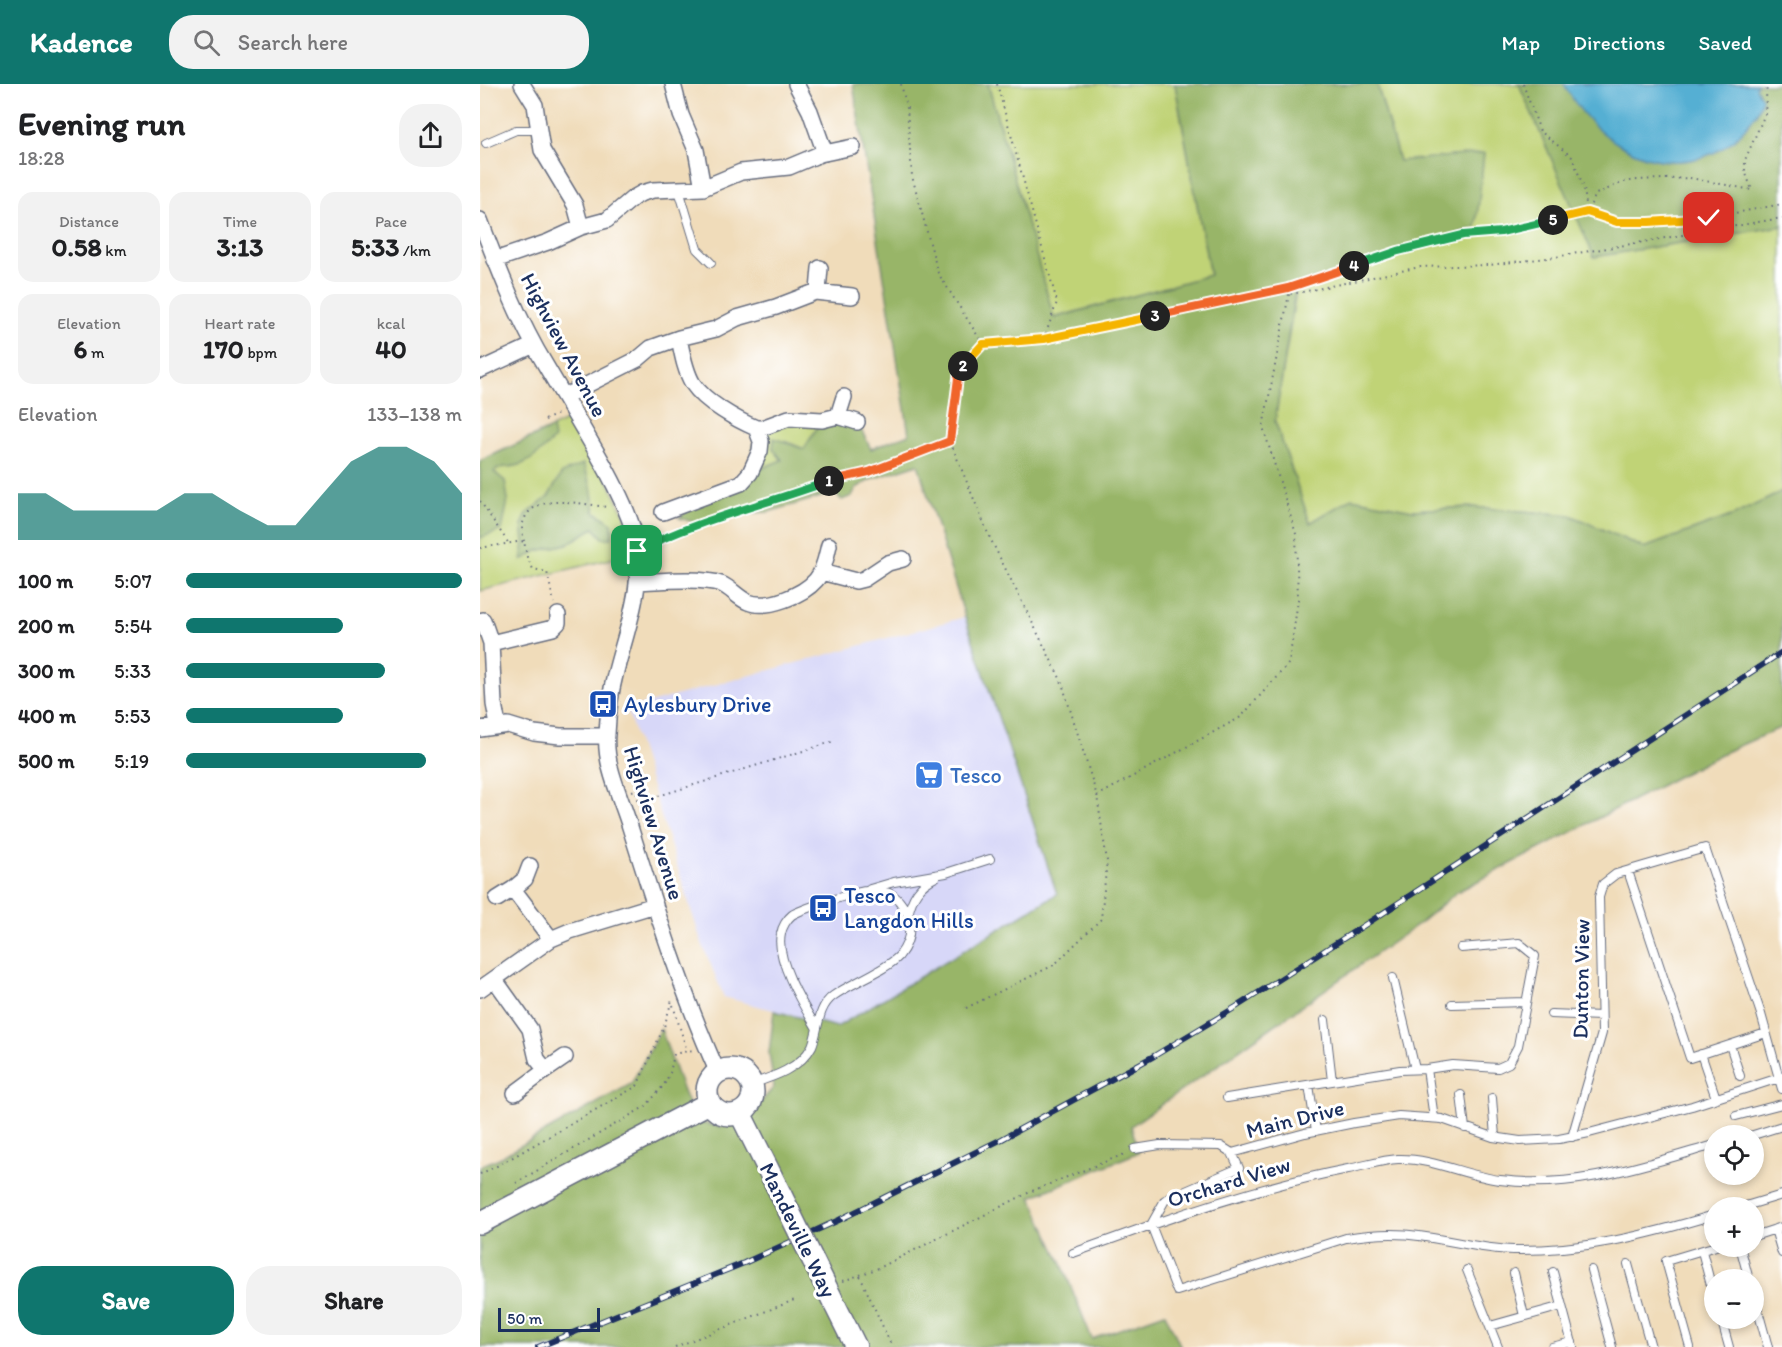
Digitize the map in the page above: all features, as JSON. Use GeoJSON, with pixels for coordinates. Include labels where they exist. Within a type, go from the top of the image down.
{"type":"FeatureCollection","features":[{"type":"Feature","properties":{"kind":"main road"},"geometry":{"type":"LineString","coordinates":[[725,1070],[737,1071],[743,1073],[752,1084],[752,1101],[740,1113],[727,1116],[717,1112],[709,1103],[708,1085],[718,1073],[725,1070]]}},
{"type":"Feature","properties":{"kind":"main road"},"geometry":{"type":"LineString","coordinates":[[480,1223],[709,1103]]}},
{"type":"Feature","properties":{"kind":"main road","name":"Mandeville Way"},"geometry":{"type":"LineString","coordinates":[[740,1113],[856,1347]]}},
{"type":"Feature","properties":{"kind":"street"},"geometry":{"type":"LineString","coordinates":[[522,84],[535,105],[542,150],[574,205],[581,227]]}},
{"type":"Feature","properties":{"kind":"street"},"geometry":{"type":"LineString","coordinates":[[673,84],[681,115],[693,140],[703,188]]}},
{"type":"Feature","properties":{"kind":"street"},"geometry":{"type":"LineString","coordinates":[[796,84],[810,111],[825,153]]}},
{"type":"Feature","properties":{"kind":"street"},"geometry":{"type":"LineString","coordinates":[[495,260],[548,242],[581,227],[607,220],[642,193],[653,190],[703,188],[741,172],[789,167],[825,153],[853,147]]}},
{"type":"Feature","properties":{"kind":"street","name":"Highview Avenue"},"geometry":{"type":"LineString","coordinates":[[480,220],[495,260],[534,345],[565,396],[630,519],[637,551],[637,582],[633,610],[609,698],[606,736],[612,776],[699,1031],[718,1073]]}},
{"type":"Feature","properties":{"kind":"street"},"geometry":{"type":"LineString","coordinates":[[819,291],[820,268]]}},
{"type":"Feature","properties":{"kind":"street"},"geometry":{"type":"LineString","coordinates":[[565,396],[638,359],[651,348],[679,338],[716,329],[737,318],[819,291],[852,296]]}},
{"type":"Feature","properties":{"kind":"street"},"geometry":{"type":"LineString","coordinates":[[679,338],[684,360],[694,384],[738,421],[756,428],[789,418],[822,420],[838,416],[857,422]]}},
{"type":"Feature","properties":{"kind":"street"},"geometry":{"type":"LineString","coordinates":[[480,370],[534,345]]}},
{"type":"Feature","properties":{"kind":"street"},"geometry":{"type":"LineString","coordinates":[[838,416],[844,397]]}},
{"type":"Feature","properties":{"kind":"street"},"geometry":{"type":"LineString","coordinates":[[663,512],[741,483],[750,473],[760,451],[761,441],[756,428]]}},
{"type":"Feature","properties":{"kind":"street"},"geometry":{"type":"LineString","coordinates":[[637,582],[685,580],[721,584],[747,602],[758,605],[780,601],[809,586],[817,579],[829,545]]}},
{"type":"Feature","properties":{"kind":"street"},"geometry":{"type":"LineString","coordinates":[[821,572],[856,581],[864,579],[880,567],[903,559]]}},
{"type":"Feature","properties":{"kind":"street"},"geometry":{"type":"LineString","coordinates":[[491,643],[553,628],[558,623],[558,615]]}},
{"type":"Feature","properties":{"kind":"street"},"geometry":{"type":"LineString","coordinates":[[481,618],[491,643],[494,704],[498,725]]}},
{"type":"Feature","properties":{"kind":"street"},"geometry":{"type":"LineString","coordinates":[[480,729],[508,725],[534,733],[560,736],[606,736]]}},
{"type":"Feature","properties":{"kind":"street"},"geometry":{"type":"LineString","coordinates":[[497,899],[525,879],[530,866]]}},
{"type":"Feature","properties":{"kind":"street"},"geometry":{"type":"LineString","coordinates":[[513,889],[551,939]]}},
{"type":"Feature","properties":{"kind":"street"},"geometry":{"type":"LineString","coordinates":[[480,989],[551,939],[578,928],[655,905]]}},
{"type":"Feature","properties":{"kind":"street"},"geometry":{"type":"LineString","coordinates":[[495,980],[530,1029],[537,1059],[546,1070]]}},
{"type":"Feature","properties":{"kind":"street"},"geometry":{"type":"LineString","coordinates":[[515,1093],[565,1057]]}},
{"type":"Feature","properties":{"kind":"lane"},"geometry":{"type":"LineString","coordinates":[[486,143],[516,130],[538,130]]}},
{"type":"Feature","properties":{"kind":"lane"},"geometry":{"type":"LineString","coordinates":[[679,190],[697,249],[711,263]]}},
{"type":"Feature","properties":{"kind":"lane","name":"Dunton View"},"geometry":{"type":"LineString","coordinates":[[1572,1137],[1602,1033],[1599,897],[1603,884],[1616,874],[1705,848],[1780,1078]]}},
{"type":"Feature","properties":{"kind":"lane"},"geometry":{"type":"LineString","coordinates":[[908,915],[916,891],[928,880],[990,860]]}},
{"type":"Feature","properties":{"kind":"lane"},"geometry":{"type":"LineString","coordinates":[[1628,871],[1690,1058],[1766,1033]]}},
{"type":"Feature","properties":{"kind":"lane"},"geometry":{"type":"LineString","coordinates":[[816,1027],[792,984],[780,947],[780,935],[792,915],[894,882],[946,873]]}},
{"type":"Feature","properties":{"kind":"lane"},"geometry":{"type":"LineString","coordinates":[[752,1084],[786,1071],[800,1060],[812,1046],[822,1010],[831,997],[898,957],[907,945],[911,930],[903,905],[889,893],[867,890]]}},
{"type":"Feature","properties":{"kind":"lane"},"geometry":{"type":"LineString","coordinates":[[1227,1098],[1415,1069],[1453,1065],[1498,1068],[1509,1063],[1518,1046],[1535,956],[1519,943],[1461,948]]}},
{"type":"Feature","properties":{"kind":"lane"},"geometry":{"type":"LineString","coordinates":[[1393,978],[1415,1069]]}},
{"type":"Feature","properties":{"kind":"lane"},"geometry":{"type":"LineString","coordinates":[[1452,1004],[1526,1002]]}},
{"type":"Feature","properties":{"kind":"lane"},"geometry":{"type":"LineString","coordinates":[[1551,1014],[1601,1016]]}},
{"type":"Feature","properties":{"kind":"lane"},"geometry":{"type":"LineString","coordinates":[[1324,1020],[1332,1081]]}},
{"type":"Feature","properties":{"kind":"lane"},"geometry":{"type":"LineString","coordinates":[[1730,1045],[1740,1076]]}},
{"type":"Feature","properties":{"kind":"lane"},"geometry":{"type":"LineString","coordinates":[[1701,1054],[1716,1098]]}},
{"type":"Feature","properties":{"kind":"lane"},"geometry":{"type":"LineString","coordinates":[[1427,1069],[1434,1118]]}},
{"type":"Feature","properties":{"kind":"lane"},"geometry":{"type":"LineString","coordinates":[[1780,1078],[1782,1089]]}},
{"type":"Feature","properties":{"kind":"lane","name":"Main Drive"},"geometry":{"type":"LineString","coordinates":[[1151,1225],[1165,1200],[1239,1168],[1232,1153],[1354,1122],[1399,1116],[1434,1118],[1496,1137],[1520,1141],[1572,1137],[1780,1078]]}},
{"type":"Feature","properties":{"kind":"lane"},"geometry":{"type":"LineString","coordinates":[[1309,1085],[1316,1131]]}},
{"type":"Feature","properties":{"kind":"lane"},"geometry":{"type":"LineString","coordinates":[[1461,1095],[1465,1128]]}},
{"type":"Feature","properties":{"kind":"lane"},"geometry":{"type":"LineString","coordinates":[[1492,1098],[1496,1137]]}},
{"type":"Feature","properties":{"kind":"lane"},"geometry":{"type":"LineString","coordinates":[[1736,1116],[1782,1104]]}},
{"type":"Feature","properties":{"kind":"lane"},"geometry":{"type":"LineString","coordinates":[[1764,1132],[1782,1126]]}},
{"type":"Feature","properties":{"kind":"lane"},"geometry":{"type":"LineString","coordinates":[[1136,1149],[1160,1145],[1221,1146],[1232,1153]]}},
{"type":"Feature","properties":{"kind":"lane","name":"Orchard View"},"geometry":{"type":"LineString","coordinates":[[1704,1148],[1621,1172],[1541,1182],[1497,1180],[1423,1161],[1397,1159],[1317,1175],[1219,1201],[1151,1225],[1177,1291],[1346,1238],[1375,1233],[1417,1235],[1511,1250],[1565,1248],[1617,1241],[1704,1218]]}},
{"type":"Feature","properties":{"kind":"lane"},"geometry":{"type":"LineString","coordinates":[[1764,1200],[1782,1195]]}},
{"type":"Feature","properties":{"kind":"lane"},"geometry":{"type":"LineString","coordinates":[[1073,1253],[1151,1225]]}},
{"type":"Feature","properties":{"kind":"lane"},"geometry":{"type":"LineString","coordinates":[[1764,1233],[1779,1228],[1782,1253]]}},
{"type":"Feature","properties":{"kind":"lane"},"geometry":{"type":"LineString","coordinates":[[1690,1347],[1666,1261],[1702,1251],[1707,1269]]}},
{"type":"Feature","properties":{"kind":"lane"},"geometry":{"type":"LineString","coordinates":[[1628,1264],[1651,1347]]}},
{"type":"Feature","properties":{"kind":"lane"},"geometry":{"type":"LineString","coordinates":[[1467,1270],[1498,1347]]}},
{"type":"Feature","properties":{"kind":"lane"},"geometry":{"type":"LineString","coordinates":[[1591,1270],[1612,1347]]}},
{"type":"Feature","properties":{"kind":"lane"},"geometry":{"type":"LineString","coordinates":[[1552,1347],[1573,1344],[1553,1272]]}},
{"type":"Feature","properties":{"kind":"lane"},"geometry":{"type":"LineString","coordinates":[[1514,1273],[1524,1316]]}},
{"type":"Feature","properties":{"kind":"lane"},"geometry":{"type":"LineString","coordinates":[[1490,1326],[1562,1306]]}},
{"type":"Feature","properties":{"kind":"lane"},"geometry":{"type":"LineString","coordinates":[[1724,1329],[1728,1347]]}},
{"type":"Feature","properties":{"kind":"lane"},"geometry":{"type":"LineString","coordinates":[[1763,1329],[1768,1347]]}},
{"type":"Feature","properties":{"kind":"path"},"geometry":{"type":"LineString","coordinates":[[901,84],[906,108],[912,176],[938,273],[983,344]]}},
{"type":"Feature","properties":{"kind":"path"},"geometry":{"type":"LineString","coordinates":[[997,84],[1057,302],[1044,339]]}},
{"type":"Feature","properties":{"kind":"path"},"geometry":{"type":"LineString","coordinates":[[1523,84],[1540,131],[1572,157],[1584,188],[1587,212]]}},
{"type":"Feature","properties":{"kind":"path"},"geometry":{"type":"LineString","coordinates":[[1587,212],[1596,194],[1624,182],[1637,180],[1690,178],[1752,190],[1745,171],[1745,160],[1765,114],[1767,84]]}},
{"type":"Feature","properties":{"kind":"path"},"geometry":{"type":"LineString","coordinates":[[966,1008],[1054,965],[1101,919],[1107,861],[1097,796],[1061,680],[989,536],[950,441],[959,370],[983,344],[1044,339],[1288,288],[1398,251],[1463,235],[1501,232],[1587,212],[1617,222],[1649,222],[1709,218],[1782,204]]}},
{"type":"Feature","properties":{"kind":"path"},"geometry":{"type":"LineString","coordinates":[[1290,294],[1420,267],[1489,265],[1544,258],[1782,218]]}},
{"type":"Feature","properties":{"kind":"path"},"geometry":{"type":"LineString","coordinates":[[1097,796],[1241,717],[1289,663],[1299,600],[1296,534],[1263,427],[1290,294],[1288,288]]}},
{"type":"Feature","properties":{"kind":"path"},"geometry":{"type":"LineString","coordinates":[[637,551],[666,536],[753,505],[796,493],[832,479],[869,472],[950,441]]}},
{"type":"Feature","properties":{"kind":"path"},"geometry":{"type":"LineString","coordinates":[[558,615],[547,572],[533,569],[527,557],[522,525],[527,514],[541,504],[561,501],[608,507],[616,504],[620,498]]}},
{"type":"Feature","properties":{"kind":"path"},"geometry":{"type":"LineString","coordinates":[[480,501],[509,544]]}},
{"type":"Feature","properties":{"kind":"path"},"geometry":{"type":"LineString","coordinates":[[480,548],[524,542]]}},
{"type":"Feature","properties":{"kind":"path"},"geometry":{"type":"LineString","coordinates":[[620,794],[635,790],[639,802],[832,742]]}},
{"type":"Feature","properties":{"kind":"path"},"geometry":{"type":"LineString","coordinates":[[509,1187],[646,1106],[664,1085],[670,1073],[674,1054],[687,1051],[669,992]]}},
{"type":"Feature","properties":{"kind":"path"},"geometry":{"type":"LineString","coordinates":[[480,1174],[637,1086],[664,1027],[672,1002]]}},
{"type":"Feature","properties":{"kind":"path"},"geometry":{"type":"LineString","coordinates":[[843,1281],[860,1276],[1032,1191],[1136,1149]]}},
{"type":"Feature","properties":{"kind":"path"},"geometry":{"type":"LineString","coordinates":[[860,1276],[892,1347]]}},
{"type":"Feature","properties":{"kind":"path"},"geometry":{"type":"LineString","coordinates":[[675,1347],[797,1299]]}},
{"type":"Feature","properties":{"kind":"shaded area"},"geometry":{"type":"Polygon","coordinates":[[[965,617],[1057,897],[837,1027],[724,997],[701,941],[627,709],[965,617]]]}},
{"type":"Feature","properties":{"kind":"green space"},"geometry":{"type":"Polygon","coordinates":[[[853,84],[988,84],[1054,318],[1210,275],[1175,84],[1377,84],[1399,161],[1484,153],[1476,228],[1296,286],[1275,421],[1310,523],[1352,498],[1412,510],[1472,507],[1570,515],[1644,548],[1734,515],[1782,492],[1782,727],[1723,753],[1457,892],[1420,923],[1131,1126],[1139,1152],[1031,1197],[1061,1262],[1092,1339],[1165,1313],[1181,1347],[480,1347],[480,1166],[497,1159],[631,1084],[661,1029],[696,1122],[721,1127],[753,1111],[774,1087],[769,1053],[774,1011],[837,1027],[1057,894],[965,617],[918,464],[870,480],[856,488],[852,496],[842,500],[834,493],[768,512],[726,514],[700,524],[679,518],[700,499],[750,473],[782,460],[773,449],[774,438],[804,449],[822,420],[857,422],[871,449],[909,434],[853,84]]]}},
{"type":"Feature","properties":{"kind":"green space"},"geometry":{"type":"Polygon","coordinates":[[[988,84],[1175,84],[1210,275],[1053,318],[988,84]]]}},
{"type":"Feature","properties":{"kind":"green space"},"geometry":{"type":"Polygon","coordinates":[[[1377,84],[1519,84],[1595,257],[1782,226],[1782,492],[1734,515],[1644,548],[1570,515],[1472,507],[1412,510],[1352,498],[1310,523],[1275,421],[1297,285],[1399,161],[1377,84]]]}},
{"type":"Feature","properties":{"kind":"green space"},"geometry":{"type":"Polygon","coordinates":[[[1519,84],[1782,84],[1782,226],[1594,257],[1519,84]]]}},
{"type":"Feature","properties":{"kind":"green space"},"geometry":{"type":"Polygon","coordinates":[[[577,416],[635,537],[615,558],[480,591],[480,461],[577,416]]]}},
{"type":"Feature","properties":{"kind":"green space"},"geometry":{"type":"Polygon","coordinates":[[[822,420],[804,449],[785,441],[782,460],[750,473],[756,428],[822,420]]]}},
{"type":"Feature","properties":{"kind":"green space"},"geometry":{"type":"Polygon","coordinates":[[[552,428],[554,439],[543,450],[526,462],[500,468],[494,472],[505,481],[508,500],[502,530],[480,538],[480,461],[552,428]]]}},
{"type":"Feature","properties":{"kind":"green space"},"geometry":{"type":"Polygon","coordinates":[[[583,464],[591,486],[595,512],[612,523],[612,538],[603,538],[594,528],[567,544],[537,551],[522,560],[524,541],[522,525],[527,514],[548,497],[562,473],[583,464]]]}},
{"type":"Feature","properties":{"kind":"water"},"geometry":{"type":"Polygon","coordinates":[[[1564,84],[1757,84],[1756,88],[1762,98],[1751,121],[1724,148],[1703,157],[1681,161],[1660,160],[1640,155],[1604,134],[1575,102],[1564,84]]]}},
{"type":"Feature","properties":{"kind":"railway"},"geometry":{"type":"LineString","coordinates":[[538,1347],[744,1263],[839,1220],[1002,1139],[1154,1056],[1374,919],[1782,652]]}},
{"type":"Feature","properties":{"kind":"place","name":"Aylesbury Drive"},"geometry":{"type":"Point","coordinates":[603,704]}},
{"type":"Feature","properties":{"kind":"place","name":"Tesco"},"geometry":{"type":"Point","coordinates":[929,775]}},
{"type":"Feature","properties":{"kind":"place","name":"Tesco Langdon Hills"},"geometry":{"type":"Point","coordinates":[823,908]}},
{"type":"Feature","properties":{"kind":"route"},"geometry":{"type":"LineString","coordinates":[[637,551],[666,536],[753,505],[796,493],[832,479],[869,472],[950,441],[959,370],[983,344],[1044,339],[1288,288],[1398,251],[1463,235],[1501,232],[1587,212],[1617,222],[1709,218]]}}]}
